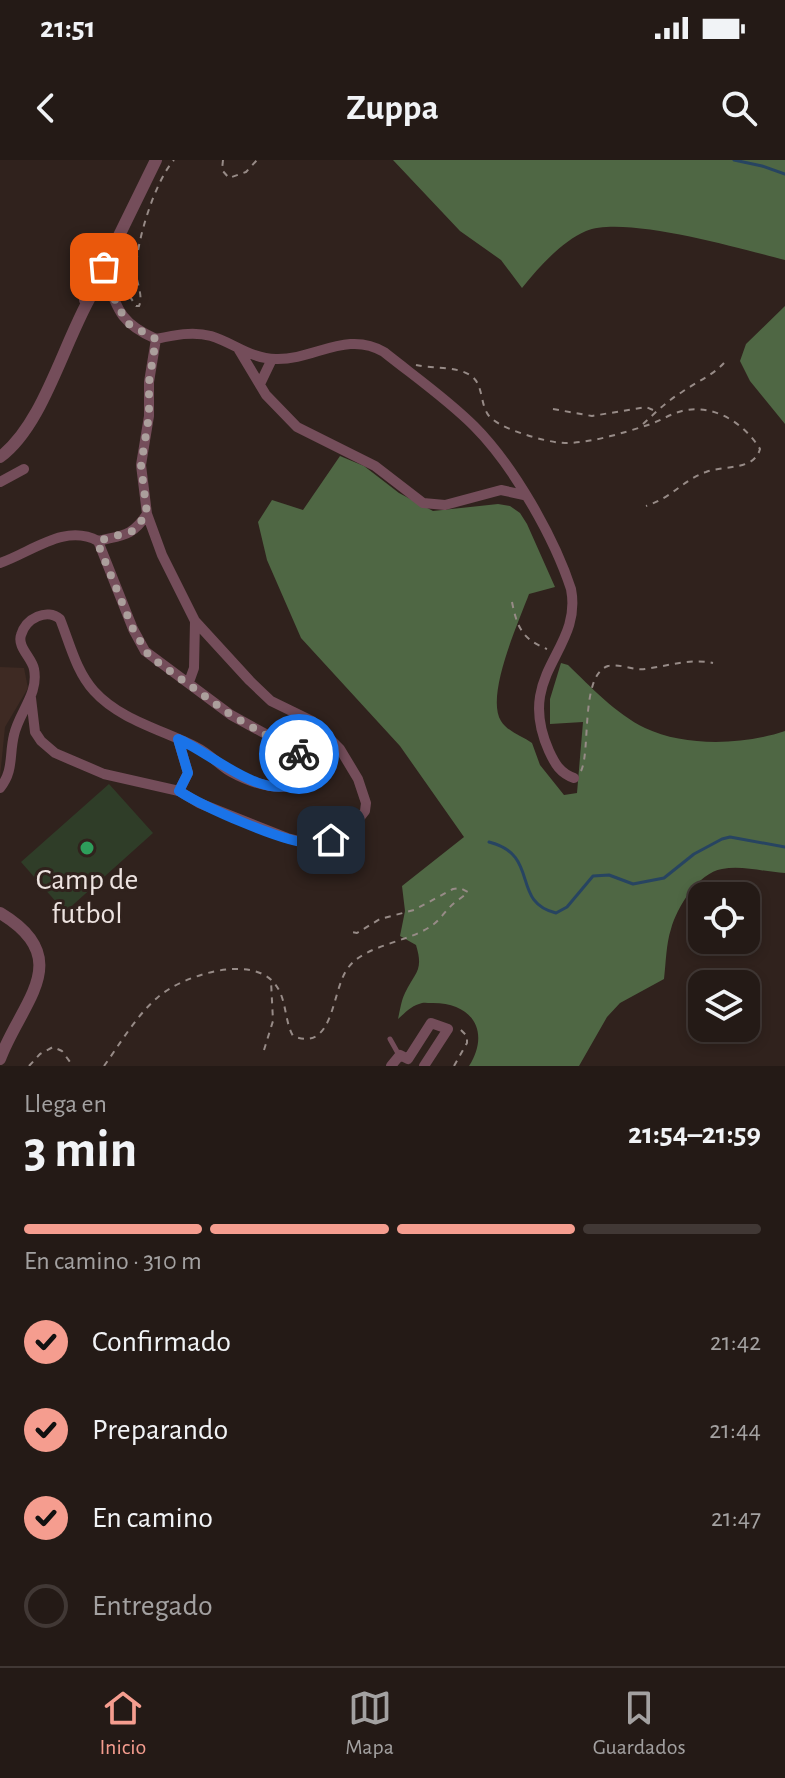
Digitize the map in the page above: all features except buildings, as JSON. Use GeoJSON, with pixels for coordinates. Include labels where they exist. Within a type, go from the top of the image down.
{"type":"FeatureCollection","features":[{"type":"Feature","properties":{"kind":"street"},"geometry":{"type":"LineString","coordinates":[[0,466],[4,454],[23,436],[31,422],[156,160]]}},
{"type":"Feature","properties":{"kind":"street"},"geometry":{"type":"LineString","coordinates":[[99,278],[127,323],[156,339],[185,333],[206,335],[239,350],[272,359],[289,358],[354,342],[376,347],[475,426],[507,467],[548,535],[573,594],[569,620],[538,697],[538,718],[557,767],[574,778]]}},
{"type":"Feature","properties":{"kind":"street"},"geometry":{"type":"LineString","coordinates":[[0,563],[68,534],[85,534],[98,541],[141,644],[149,656],[231,715],[293,749],[303,760],[304,775],[298,783],[288,787],[256,782],[231,772],[199,748],[118,710],[96,693],[79,669],[56,615],[39,615],[20,635],[20,641],[35,671],[31,698],[35,732],[55,753],[104,774],[179,791],[199,803],[269,832],[311,844],[331,840],[360,820],[366,807],[358,779],[340,749],[312,721],[263,695],[195,621],[162,555],[147,514],[141,465],[156,339]]}},
{"type":"Feature","properties":{"kind":"street"},"geometry":{"type":"LineString","coordinates":[[239,350],[266,395],[297,427],[375,466],[427,505],[445,505],[501,490],[524,495]]}},
{"type":"Feature","properties":{"kind":"street"},"geometry":{"type":"LineString","coordinates":[[260,384],[272,359]]}},
{"type":"Feature","properties":{"kind":"street"},"geometry":{"type":"LineString","coordinates":[[501,490],[507,467]]}},
{"type":"Feature","properties":{"kind":"street"},"geometry":{"type":"LineString","coordinates":[[0,482],[24,469]]}},
{"type":"Feature","properties":{"kind":"street"},"geometry":{"type":"LineString","coordinates":[[98,541],[133,531],[147,514]]}},
{"type":"Feature","properties":{"kind":"street"},"geometry":{"type":"LineString","coordinates":[[189,682],[194,668],[195,621]]}},
{"type":"Feature","properties":{"kind":"street"},"geometry":{"type":"LineString","coordinates":[[0,788],[11,770],[14,732],[31,698]]}},
{"type":"Feature","properties":{"kind":"street"},"geometry":{"type":"LineString","coordinates":[[178,739],[188,773],[179,791]]}},
{"type":"Feature","properties":{"kind":"street"},"geometry":{"type":"LineString","coordinates":[[0,913],[28,935],[41,965],[35,991],[0,1059]]}},
{"type":"Feature","properties":{"kind":"street"},"geometry":{"type":"LineString","coordinates":[[391,1066],[400,1055],[408,1059],[431,1023],[448,1029],[424,1066]]}},
{"type":"Feature","properties":{"kind":"lane"},"geometry":{"type":"LineString","coordinates":[[390,1039],[400,1055]]}},
{"type":"Feature","properties":{"kind":"path"},"geometry":{"type":"LineString","coordinates":[[113,247],[122,247],[127,292],[139,306],[142,299],[136,268],[147,215],[156,190],[174,160]]}},
{"type":"Feature","properties":{"kind":"path"},"geometry":{"type":"LineString","coordinates":[[223,160],[222,170],[229,178],[246,172],[257,160]]}},
{"type":"Feature","properties":{"kind":"path"},"geometry":{"type":"LineString","coordinates":[[639,427],[653,413],[724,363]]}},
{"type":"Feature","properties":{"kind":"path"},"geometry":{"type":"LineString","coordinates":[[414,365],[468,373],[477,382],[485,410],[493,421],[552,441],[580,441],[639,427],[685,410],[711,411],[736,424],[750,435],[760,449],[748,463],[705,472],[667,499],[646,506]]}},
{"type":"Feature","properties":{"kind":"path"},"geometry":{"type":"LineString","coordinates":[[553,409],[592,416],[646,407],[653,413]]}},
{"type":"Feature","properties":{"kind":"path"},"geometry":{"type":"LineString","coordinates":[[512,602],[520,632],[533,642],[557,652]]}},
{"type":"Feature","properties":{"kind":"path"},"geometry":{"type":"LineString","coordinates":[[574,778],[583,767],[591,695],[596,678],[604,669],[611,666],[640,670],[691,662],[713,663]]}},
{"type":"Feature","properties":{"kind":"path"},"geometry":{"type":"LineString","coordinates":[[104,1066],[157,997],[179,983],[203,974],[235,969],[249,970],[271,980],[280,993],[291,1034],[303,1039],[318,1035],[327,1026],[339,985],[350,965],[378,949],[434,925],[468,892],[453,889],[414,910],[380,919],[357,933],[351,932]]}},
{"type":"Feature","properties":{"kind":"path"},"geometry":{"type":"LineString","coordinates":[[264,1050],[274,1007],[271,980]]}},
{"type":"Feature","properties":{"kind":"path"},"geometry":{"type":"LineString","coordinates":[[448,1029],[454,1024],[467,1036],[467,1043],[454,1066]]}},
{"type":"Feature","properties":{"kind":"path"},"geometry":{"type":"LineString","coordinates":[[29,1066],[40,1054],[53,1047],[62,1051],[73,1066]]}},
{"type":"Feature","properties":{"kind":"shaded area"},"geometry":{"type":"Polygon","coordinates":[[[0,667],[24,668],[28,688],[5,727],[0,777],[0,667]]]}},
{"type":"Feature","properties":{"kind":"green space"},"geometry":{"type":"Polygon","coordinates":[[[393,160],[785,160],[785,260],[684,235],[604,227],[586,231],[559,248],[522,288],[501,260],[460,231],[393,160]]]}},
{"type":"Feature","properties":{"kind":"green space"},"geometry":{"type":"Polygon","coordinates":[[[785,306],[785,424],[750,381],[740,361],[746,344],[785,306]]]}},
{"type":"Feature","properties":{"kind":"green space"},"geometry":{"type":"Polygon","coordinates":[[[340,456],[364,466],[399,493],[433,511],[498,504],[510,506],[520,513],[555,587],[529,594],[505,658],[497,709],[504,725],[532,743],[540,765],[564,795],[577,793],[583,722],[550,724],[550,699],[561,663],[568,665],[624,715],[661,734],[715,742],[751,739],[785,731],[785,873],[730,868],[713,872],[699,882],[688,882],[688,895],[674,920],[668,941],[664,979],[620,1003],[607,1017],[579,1066],[469,1066],[478,1041],[474,1021],[467,1013],[445,1004],[424,1003],[413,1006],[398,1019],[419,961],[416,945],[400,936],[405,911],[402,886],[464,837],[400,746],[301,638],[267,560],[258,522],[272,500],[303,510],[340,456]]]}},
{"type":"Feature","properties":{"kind":"green space","name":"Camp de futbol"},"geometry":{"type":"Polygon","coordinates":[[[109,784],[153,833],[65,912],[21,862],[109,784]]]}},
{"type":"Feature","properties":{"kind":"waterway"},"geometry":{"type":"LineString","coordinates":[[734,160],[785,174]]}},
{"type":"Feature","properties":{"kind":"waterway"},"geometry":{"type":"LineString","coordinates":[[489,842],[505,848],[515,857],[533,899],[556,913],[567,907],[593,876],[609,875],[633,884],[664,878],[694,854],[730,837],[785,847]]}},
{"type":"Feature","properties":{"kind":"way so far"},"geometry":{"type":"LineString","coordinates":[[104,267],[108,277],[100,286],[114,298],[127,323],[156,339],[156,350],[149,382],[149,416],[141,465],[147,514],[133,531],[98,541],[98,544],[133,629],[149,656],[231,715],[299,754]]}},
{"type":"Feature","properties":{"kind":"place","name":"Camp de futbol"},"geometry":{"type":"Point","coordinates":[87,848]}},
{"type":"Feature","properties":{"kind":"route"},"geometry":{"type":"LineString","coordinates":[[299,754],[305,766],[302,779],[283,787],[256,782],[231,772],[199,748],[178,739],[188,767],[187,780],[179,791],[199,803],[287,838],[311,844],[331,840]]}}]}
